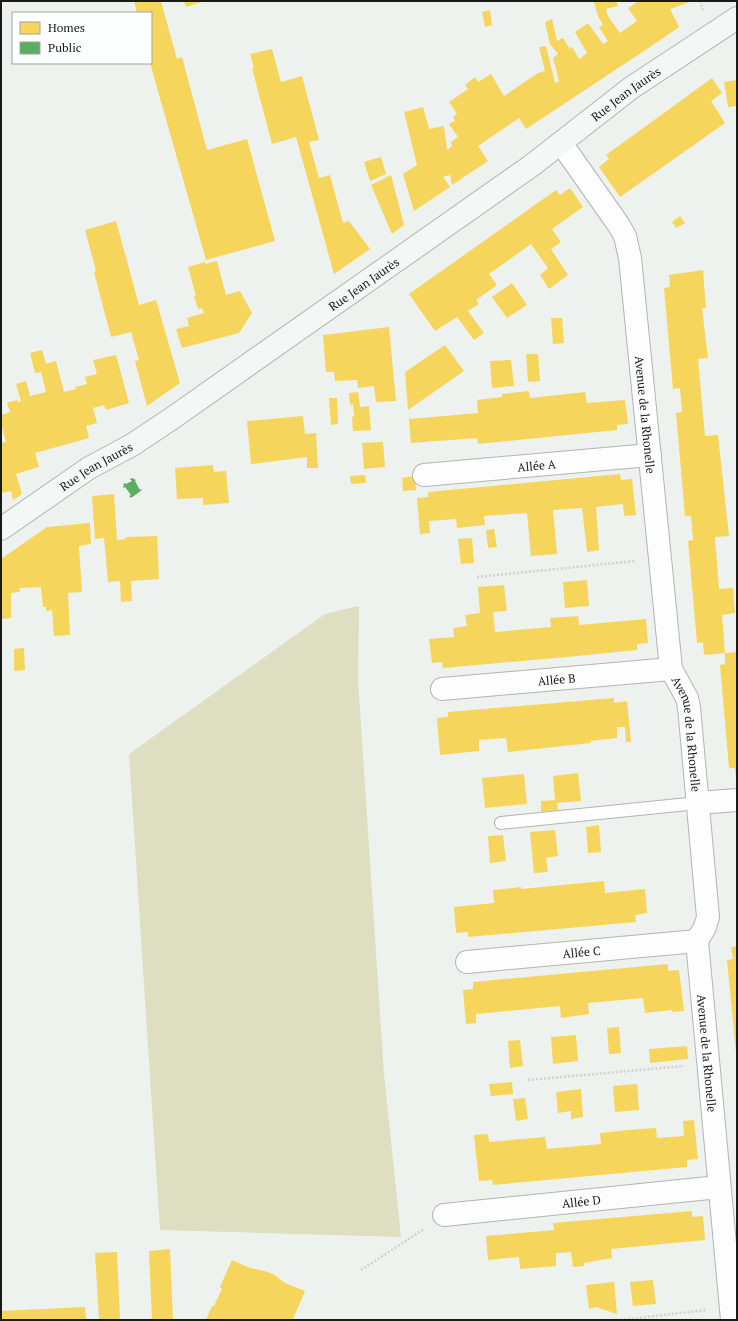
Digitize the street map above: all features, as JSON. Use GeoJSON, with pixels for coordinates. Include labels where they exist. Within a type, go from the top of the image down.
{"type":"FeatureCollection","features":[{"type":"Feature","properties":{"kind":"street","name":"Rue Jean Jaurès"},"geometry":{"type":"LineString","coordinates":[[1,529],[88,468],[132,445],[171,419],[561,144],[626,92],[728,24]]}},
{"type":"Feature","properties":{"kind":"street","name":"Avenue de la Rhonelle"},"geometry":{"type":"LineString","coordinates":[[561,144],[618,224],[625,236],[628,246],[671,669],[688,698],[708,917],[705,927],[697,941],[732,1314]]}},
{"type":"Feature","properties":{"kind":"street","name":"Allée A"},"geometry":{"type":"LineString","coordinates":[[424,475],[650,455]]}},
{"type":"Feature","properties":{"kind":"street","name":"Allée B"},"geometry":{"type":"LineString","coordinates":[[442,689],[671,669]]}},
{"type":"Feature","properties":{"kind":"street"},"geometry":{"type":"LineString","coordinates":[[698,803],[737,800]]}},
{"type":"Feature","properties":{"kind":"street","name":"Allée C"},"geometry":{"type":"LineString","coordinates":[[467,962],[697,941]]}},
{"type":"Feature","properties":{"kind":"street","name":"Allée D"},"geometry":{"type":"LineString","coordinates":[[444,1215],[719,1187]]}},
{"type":"Feature","properties":{"kind":"lane"},"geometry":{"type":"LineString","coordinates":[[501,823],[698,803]]}},
{"type":"Feature","properties":{"kind":"path"},"geometry":{"type":"LineString","coordinates":[[477,577],[660,558]]}},
{"type":"Feature","properties":{"kind":"path"},"geometry":{"type":"LineString","coordinates":[[528,1080],[708,1064]]}},
{"type":"Feature","properties":{"kind":"path"},"geometry":{"type":"LineString","coordinates":[[361,1270],[444,1215]]}},
{"type":"Feature","properties":{"kind":"path"},"geometry":{"type":"LineString","coordinates":[[620,1320],[732,1314]]}},
{"type":"Feature","properties":{"kind":"green space"},"geometry":{"type":"Polygon","coordinates":[[[359,606],[358,680],[384,1074],[401,1237],[160,1230],[129,754],[325,614],[359,606]]]}},
{"type":"Feature","properties":{"kind":"building: Homes"},"geometry":{"type":"Polygon","coordinates":[[[134,1],[161,1],[177,59],[182,57],[207,150],[247,139],[275,241],[206,260],[150,64],[152,64],[152,12],[137,12],[134,1]]]}},
{"type":"Feature","properties":{"kind":"building: Homes"},"geometry":{"type":"Polygon","coordinates":[[[184,1],[205,1],[186,7],[184,1]]]}},
{"type":"Feature","properties":{"kind":"building: Homes"},"geometry":{"type":"Polygon","coordinates":[[[616,1],[618,6],[606,9],[608,16],[620,33],[637,21],[628,8],[639,1],[693,1],[670,9],[679,27],[653,45],[526,129],[519,118],[478,146],[488,161],[452,185],[450,175],[443,177],[450,187],[414,211],[403,174],[417,165],[404,112],[423,107],[429,129],[444,126],[447,150],[452,146],[451,142],[458,137],[449,124],[455,121],[453,117],[457,114],[449,102],[468,89],[465,85],[475,77],[478,82],[491,74],[504,96],[538,73],[545,71],[539,47],[546,46],[555,83],[559,81],[553,58],[558,54],[550,44],[545,22],[552,19],[557,41],[563,38],[570,49],[572,47],[579,59],[587,53],[575,32],[588,23],[603,44],[608,41],[599,27],[603,25],[598,16],[594,2],[616,1]]]}},
{"type":"Feature","properties":{"kind":"building: Homes"},"geometry":{"type":"Polygon","coordinates":[[[490,10],[492,25],[485,27],[482,12],[490,10]]]}},
{"type":"Feature","properties":{"kind":"building: Homes"},"geometry":{"type":"Polygon","coordinates":[[[272,49],[281,82],[302,76],[319,140],[309,142],[319,178],[330,175],[343,223],[349,221],[370,249],[334,274],[296,137],[272,144],[252,68],[254,68],[250,54],[272,49]]]}},
{"type":"Feature","properties":{"kind":"building: Homes"},"geometry":{"type":"Polygon","coordinates":[[[712,78],[722,93],[711,101],[725,123],[620,197],[599,167],[609,159],[606,155],[712,78]]]}},
{"type":"Feature","properties":{"kind":"building: Homes"},"geometry":{"type":"Polygon","coordinates":[[[737,80],[737,106],[728,107],[724,82],[737,80]]]}},
{"type":"Feature","properties":{"kind":"building: Homes"},"geometry":{"type":"Polygon","coordinates":[[[381,157],[386,174],[370,181],[364,162],[381,157]]]}},
{"type":"Feature","properties":{"kind":"building: Homes"},"geometry":{"type":"Polygon","coordinates":[[[391,175],[404,225],[392,234],[371,185],[391,175]]]}},
{"type":"Feature","properties":{"kind":"building: Homes"},"geometry":{"type":"Polygon","coordinates":[[[570,188],[583,207],[552,229],[561,242],[551,249],[568,275],[549,289],[540,275],[548,268],[531,244],[489,274],[497,285],[476,300],[479,304],[468,311],[484,333],[474,340],[457,317],[435,331],[409,294],[556,190],[560,195],[570,188]]]}},
{"type":"Feature","properties":{"kind":"building: Homes"},"geometry":{"type":"Polygon","coordinates":[[[680,216],[685,223],[676,228],[672,222],[680,216]]]}},
{"type":"Feature","properties":{"kind":"building: Homes"},"geometry":{"type":"Polygon","coordinates":[[[116,221],[139,305],[156,300],[180,383],[147,406],[135,361],[139,360],[131,332],[111,337],[85,230],[116,221]]]}},
{"type":"Feature","properties":{"kind":"building: Homes"},"geometry":{"type":"Polygon","coordinates":[[[217,261],[226,295],[240,291],[252,313],[239,333],[182,348],[176,329],[189,326],[187,318],[204,313],[202,308],[198,309],[188,267],[205,262],[205,264],[217,261]]]}},
{"type":"Feature","properties":{"kind":"building: Homes"},"geometry":{"type":"Polygon","coordinates":[[[703,270],[706,308],[702,308],[708,358],[698,359],[705,436],[718,435],[729,536],[715,537],[719,589],[733,588],[735,613],[722,615],[725,653],[706,655],[704,654],[703,642],[697,643],[688,541],[693,540],[691,516],[685,516],[676,413],[682,412],[680,388],[673,389],[664,288],[670,287],[669,275],[703,270]]]}},
{"type":"Feature","properties":{"kind":"building: Homes"},"geometry":{"type":"Polygon","coordinates":[[[512,283],[527,305],[507,318],[492,297],[512,283]]]}},
{"type":"Feature","properties":{"kind":"building: Homes"},"geometry":{"type":"Polygon","coordinates":[[[551,318],[562,318],[564,343],[553,344],[551,318]]]}},
{"type":"Feature","properties":{"kind":"building: Homes"},"geometry":{"type":"Polygon","coordinates":[[[389,327],[396,401],[376,402],[374,386],[358,388],[357,380],[335,381],[334,372],[326,372],[323,335],[389,327]]]}},
{"type":"Feature","properties":{"kind":"building: Homes"},"geometry":{"type":"Polygon","coordinates":[[[445,345],[464,371],[408,410],[405,372],[445,345]]]}},
{"type":"Feature","properties":{"kind":"building: Homes"},"geometry":{"type":"Polygon","coordinates":[[[42,350],[46,364],[56,361],[64,392],[87,384],[85,377],[97,374],[93,360],[116,355],[129,403],[106,410],[104,405],[93,408],[97,423],[86,426],[89,438],[35,453],[39,467],[16,474],[22,494],[13,500],[11,491],[1,493],[1,443],[6,442],[1,423],[1,415],[10,412],[7,403],[17,400],[18,402],[21,401],[16,384],[26,381],[30,396],[46,392],[41,372],[35,373],[30,353],[42,350]]]}},
{"type":"Feature","properties":{"kind":"building: Homes"},"geometry":{"type":"Polygon","coordinates":[[[526,354],[538,354],[540,381],[528,382],[526,354]]]}},
{"type":"Feature","properties":{"kind":"building: Homes"},"geometry":{"type":"Polygon","coordinates":[[[511,360],[514,386],[492,388],[490,361],[511,360]]]}},
{"type":"Feature","properties":{"kind":"building: Homes"},"geometry":{"type":"Polygon","coordinates":[[[529,391],[530,398],[585,392],[587,403],[625,400],[628,424],[617,425],[617,430],[478,444],[477,438],[411,443],[409,419],[478,413],[477,400],[502,397],[502,394],[529,391]]]}},
{"type":"Feature","properties":{"kind":"building: Homes"},"geometry":{"type":"Polygon","coordinates":[[[358,392],[360,407],[369,406],[371,430],[353,431],[353,404],[350,405],[349,393],[358,392]]]}},
{"type":"Feature","properties":{"kind":"building: Homes"},"geometry":{"type":"Polygon","coordinates":[[[329,398],[337,398],[338,424],[331,425],[329,398]]]}},
{"type":"Feature","properties":{"kind":"building: Homes"},"geometry":{"type":"Polygon","coordinates":[[[303,416],[305,434],[316,433],[318,468],[307,468],[307,457],[251,464],[247,421],[303,416]]]}},
{"type":"Feature","properties":{"kind":"building: Homes"},"geometry":{"type":"Polygon","coordinates":[[[383,442],[385,467],[364,469],[362,443],[383,442]]]}},
{"type":"Feature","properties":{"kind":"building: Homes"},"geometry":{"type":"Polygon","coordinates":[[[213,465],[214,472],[226,471],[229,503],[203,505],[203,498],[177,499],[175,468],[213,465]]]}},
{"type":"Feature","properties":{"kind":"building: Homes"},"geometry":{"type":"Polygon","coordinates":[[[620,474],[621,480],[632,479],[636,515],[624,516],[623,504],[596,507],[599,550],[587,552],[582,508],[553,510],[557,554],[531,556],[527,513],[484,516],[485,525],[457,528],[456,519],[429,521],[430,533],[420,534],[417,498],[428,497],[428,492],[620,474]]]}},
{"type":"Feature","properties":{"kind":"building: Homes"},"geometry":{"type":"Polygon","coordinates":[[[365,475],[366,483],[351,484],[350,476],[365,475]]]}},
{"type":"Feature","properties":{"kind":"building: Homes"},"geometry":{"type":"Polygon","coordinates":[[[415,476],[416,490],[403,491],[402,478],[415,476]]]}},
{"type":"Feature","properties":{"kind":"building: Homes"},"geometry":{"type":"Polygon","coordinates":[[[114,494],[117,540],[126,539],[126,537],[157,536],[159,579],[131,581],[132,601],[121,602],[120,581],[108,582],[104,538],[95,539],[92,496],[114,494]]]}},
{"type":"Feature","properties":{"kind":"building: Homes"},"geometry":{"type":"Polygon","coordinates":[[[90,523],[91,544],[79,546],[82,592],[68,593],[70,635],[54,636],[52,610],[46,611],[46,607],[43,607],[41,587],[19,588],[20,592],[11,593],[11,618],[1,619],[1,559],[47,527],[90,523]]]}},
{"type":"Feature","properties":{"kind":"building: Homes"},"geometry":{"type":"Polygon","coordinates":[[[494,529],[497,547],[488,548],[486,530],[494,529]]]}},
{"type":"Feature","properties":{"kind":"building: Homes"},"geometry":{"type":"Polygon","coordinates":[[[472,538],[474,563],[461,564],[458,539],[472,538]]]}},
{"type":"Feature","properties":{"kind":"building: Homes"},"geometry":{"type":"Polygon","coordinates":[[[587,580],[589,606],[565,608],[563,582],[587,580]]]}},
{"type":"Feature","properties":{"kind":"building: Homes"},"geometry":{"type":"Polygon","coordinates":[[[504,585],[507,611],[493,612],[495,632],[551,627],[550,618],[578,616],[579,625],[646,619],[648,643],[637,644],[637,650],[567,657],[443,668],[442,662],[432,663],[429,639],[454,637],[453,628],[467,626],[465,615],[480,613],[478,587],[504,585]]]}},
{"type":"Feature","properties":{"kind":"building: Homes"},"geometry":{"type":"Polygon","coordinates":[[[24,648],[25,670],[14,671],[14,649],[24,648]]]}},
{"type":"Feature","properties":{"kind":"building: Homes"},"geometry":{"type":"Polygon","coordinates":[[[737,652],[736,778],[735,768],[729,768],[720,665],[725,664],[725,653],[737,652]]]}},
{"type":"Feature","properties":{"kind":"building: Homes"},"geometry":{"type":"Polygon","coordinates":[[[614,698],[614,703],[627,701],[631,742],[626,742],[625,727],[617,727],[617,738],[590,741],[591,743],[508,752],[506,738],[479,740],[479,751],[440,755],[437,718],[448,717],[448,712],[614,698]]]}},
{"type":"Feature","properties":{"kind":"building: Homes"},"geometry":{"type":"Polygon","coordinates":[[[578,773],[581,801],[557,803],[558,810],[541,812],[541,801],[555,800],[553,776],[578,773]]]}},
{"type":"Feature","properties":{"kind":"building: Homes"},"geometry":{"type":"Polygon","coordinates":[[[524,774],[527,804],[485,808],[482,778],[524,774]]]}},
{"type":"Feature","properties":{"kind":"building: Homes"},"geometry":{"type":"Polygon","coordinates":[[[599,825],[601,852],[588,853],[586,827],[599,825]]]}},
{"type":"Feature","properties":{"kind":"building: Homes"},"geometry":{"type":"Polygon","coordinates":[[[555,830],[558,856],[546,858],[548,872],[534,873],[530,832],[555,830]]]}},
{"type":"Feature","properties":{"kind":"building: Homes"},"geometry":{"type":"Polygon","coordinates":[[[503,835],[506,861],[490,863],[488,836],[503,835]]]}},
{"type":"Feature","properties":{"kind":"building: Homes"},"geometry":{"type":"Polygon","coordinates":[[[604,881],[605,893],[645,889],[647,913],[635,915],[636,922],[468,937],[468,932],[456,933],[454,907],[494,903],[493,890],[521,887],[521,889],[604,881]]]}},
{"type":"Feature","properties":{"kind":"building: Homes"},"geometry":{"type":"Polygon","coordinates":[[[737,946],[736,1053],[727,960],[733,959],[731,947],[737,946]]]}},
{"type":"Feature","properties":{"kind":"building: Homes"},"geometry":{"type":"Polygon","coordinates":[[[668,964],[668,971],[679,970],[684,1011],[672,1012],[672,1010],[645,1013],[643,998],[588,1003],[589,1014],[561,1018],[560,1006],[476,1014],[476,1023],[466,1024],[463,990],[473,989],[473,982],[668,964]]]}},
{"type":"Feature","properties":{"kind":"building: Homes"},"geometry":{"type":"Polygon","coordinates":[[[619,1027],[621,1053],[609,1054],[607,1028],[619,1027]]]}},
{"type":"Feature","properties":{"kind":"building: Homes"},"geometry":{"type":"Polygon","coordinates":[[[576,1035],[578,1061],[553,1064],[551,1037],[576,1035]]]}},
{"type":"Feature","properties":{"kind":"building: Homes"},"geometry":{"type":"Polygon","coordinates":[[[520,1040],[523,1066],[510,1068],[508,1041],[520,1040]]]}},
{"type":"Feature","properties":{"kind":"building: Homes"},"geometry":{"type":"Polygon","coordinates":[[[687,1046],[688,1059],[650,1063],[649,1049],[687,1046]]]}},
{"type":"Feature","properties":{"kind":"building: Homes"},"geometry":{"type":"Polygon","coordinates":[[[512,1082],[513,1094],[491,1096],[489,1084],[512,1082]]]}},
{"type":"Feature","properties":{"kind":"building: Homes"},"geometry":{"type":"Polygon","coordinates":[[[637,1084],[639,1110],[615,1112],[613,1086],[637,1084]]]}},
{"type":"Feature","properties":{"kind":"building: Homes"},"geometry":{"type":"Polygon","coordinates":[[[581,1089],[583,1117],[571,1119],[571,1111],[558,1113],[556,1092],[581,1089]]]}},
{"type":"Feature","properties":{"kind":"building: Homes"},"geometry":{"type":"Polygon","coordinates":[[[525,1098],[528,1119],[516,1121],[513,1099],[525,1098]]]}},
{"type":"Feature","properties":{"kind":"building: Homes"},"geometry":{"type":"Polygon","coordinates":[[[694,1120],[698,1159],[687,1160],[687,1167],[493,1185],[492,1180],[479,1181],[474,1135],[488,1134],[489,1142],[545,1137],[547,1149],[601,1144],[600,1133],[628,1130],[656,1128],[657,1138],[684,1136],[683,1121],[694,1120]]]}},
{"type":"Feature","properties":{"kind":"building: Homes"},"geometry":{"type":"Polygon","coordinates":[[[692,1211],[692,1217],[703,1216],[705,1240],[611,1249],[612,1258],[584,1263],[584,1266],[573,1267],[571,1252],[556,1253],[556,1266],[520,1269],[519,1257],[488,1260],[486,1236],[554,1230],[553,1223],[692,1211]]]}},
{"type":"Feature","properties":{"kind":"building: Homes"},"geometry":{"type":"Polygon","coordinates":[[[170,1249],[173,1320],[152,1320],[149,1251],[170,1249]]]}},
{"type":"Feature","properties":{"kind":"building: Homes"},"geometry":{"type":"Polygon","coordinates":[[[117,1252],[120,1320],[99,1320],[95,1253],[117,1252]]]}},
{"type":"Feature","properties":{"kind":"building: Homes"},"geometry":{"type":"Polygon","coordinates":[[[232,1260],[250,1268],[273,1274],[285,1283],[305,1291],[293,1319],[296,1320],[206,1320],[222,1289],[220,1287],[232,1260]]]}},
{"type":"Feature","properties":{"kind":"building: Homes"},"geometry":{"type":"Polygon","coordinates":[[[653,1280],[656,1304],[633,1306],[630,1282],[653,1280]]]}},
{"type":"Feature","properties":{"kind":"building: Homes"},"geometry":{"type":"Polygon","coordinates":[[[614,1282],[617,1314],[596,1307],[589,1309],[586,1285],[614,1282]]]}},
{"type":"Feature","properties":{"kind":"building: Homes"},"geometry":{"type":"Polygon","coordinates":[[[85,1307],[86,1320],[1,1320],[1,1311],[85,1307]]]}},
{"type":"Feature","properties":{"kind":"building: Public"},"geometry":{"type":"Polygon","coordinates":[[[132,478],[136,480],[135,481],[140,490],[142,490],[131,498],[129,496],[131,495],[125,487],[123,487],[123,484],[132,481],[130,479],[132,478]]]}}]}
